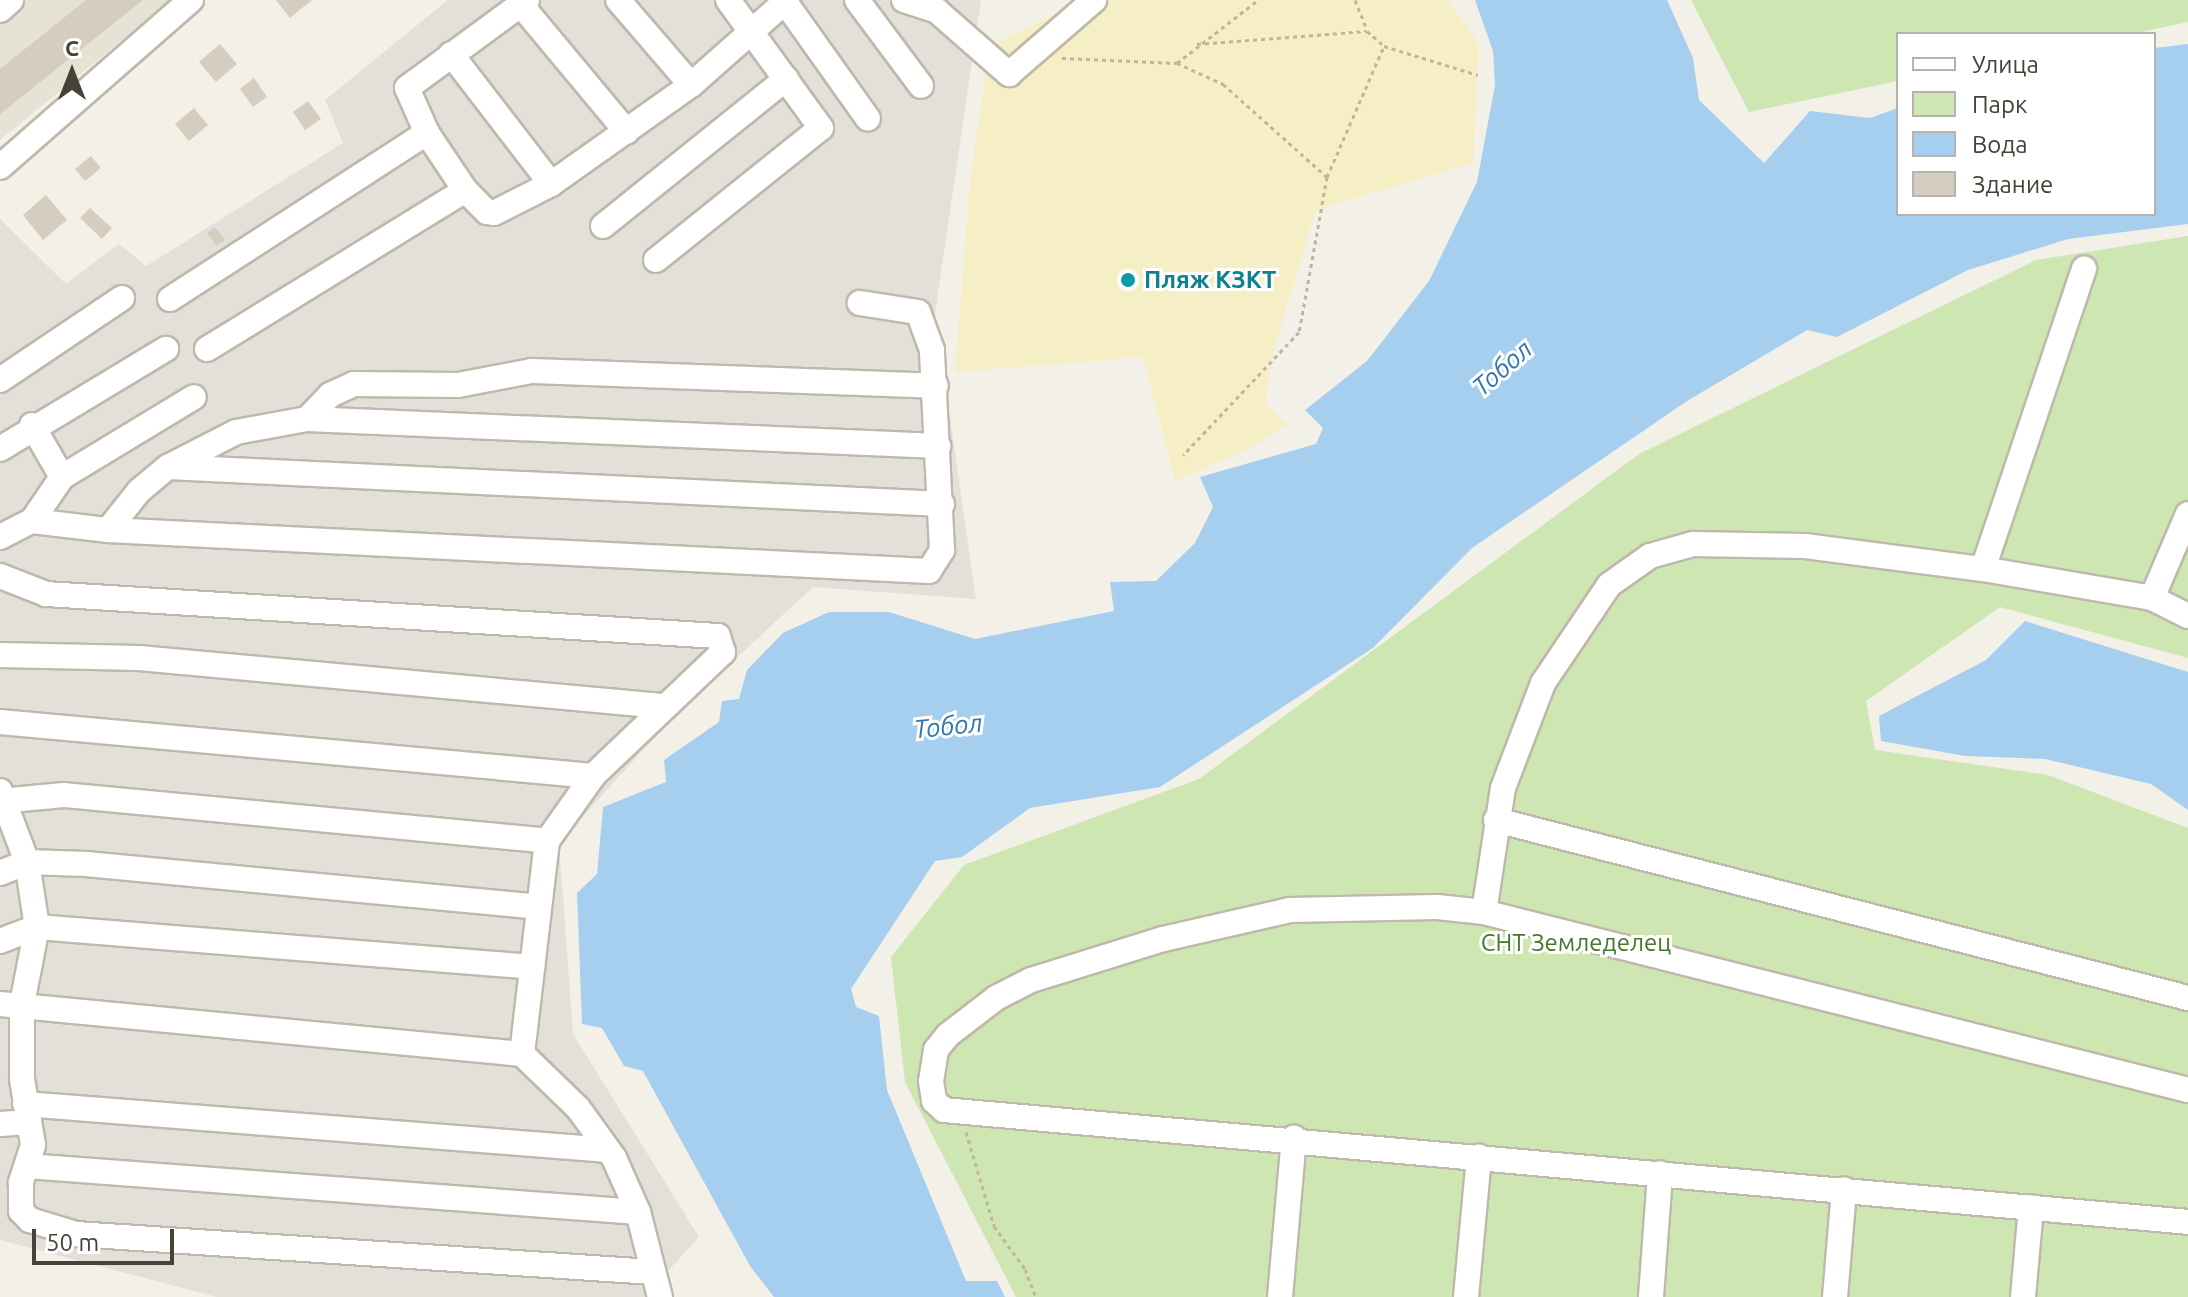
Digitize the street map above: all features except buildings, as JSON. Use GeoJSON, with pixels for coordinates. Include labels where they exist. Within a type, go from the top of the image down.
{"type":"FeatureCollection","features":[{"type":"Feature","properties":{"kind":"street"},"geometry":{"type":"LineString","coordinates":[[0,10],[11,0]]}},
{"type":"Feature","properties":{"kind":"street"},"geometry":{"type":"LineString","coordinates":[[0,167],[191,0]]}},
{"type":"Feature","properties":{"kind":"street"},"geometry":{"type":"LineString","coordinates":[[618,0],[691,85]]}},
{"type":"Feature","properties":{"kind":"street"},"geometry":{"type":"LineString","coordinates":[[656,260],[821,128],[728,0]]}},
{"type":"Feature","properties":{"kind":"street"},"geometry":{"type":"LineString","coordinates":[[893,0],[862,6],[921,86]]}},
{"type":"Feature","properties":{"kind":"street"},"geometry":{"type":"LineString","coordinates":[[904,0],[937,11],[1009,74],[1094,0]]}},
{"type":"Feature","properties":{"kind":"street"},"geometry":{"type":"LineString","coordinates":[[627,132],[524,2],[407,88],[427,133],[465,190],[487,212],[494,213],[551,184],[627,132],[691,85],[786,1],[868,119]]}},
{"type":"Feature","properties":{"kind":"street"},"geometry":{"type":"LineString","coordinates":[[451,54],[551,184]]}},
{"type":"Feature","properties":{"kind":"street"},"geometry":{"type":"LineString","coordinates":[[603,226],[786,79]]}},
{"type":"Feature","properties":{"kind":"street"},"geometry":{"type":"LineString","coordinates":[[170,299],[427,133]]}},
{"type":"Feature","properties":{"kind":"street"},"geometry":{"type":"LineString","coordinates":[[207,349],[465,190]]}},
{"type":"Feature","properties":{"kind":"street"},"geometry":{"type":"LineString","coordinates":[[1983,569],[2084,269]]}},
{"type":"Feature","properties":{"kind":"street"},"geometry":{"type":"LineString","coordinates":[[0,380],[122,298]]}},
{"type":"Feature","properties":{"kind":"street"},"geometry":{"type":"LineString","coordinates":[[32,521],[108,530],[918,573],[941,558],[942,504],[932,350],[918,312],[860,303]]}},
{"type":"Feature","properties":{"kind":"street"},"geometry":{"type":"LineString","coordinates":[[0,449],[32,425],[166,349]]}},
{"type":"Feature","properties":{"kind":"street"},"geometry":{"type":"LineString","coordinates":[[307,419],[330,395],[354,384],[458,385],[532,371],[936,386]]}},
{"type":"Feature","properties":{"kind":"street"},"geometry":{"type":"LineString","coordinates":[[0,537],[32,521],[62,477],[194,397]]}},
{"type":"Feature","properties":{"kind":"street"},"geometry":{"type":"LineString","coordinates":[[108,530],[146,484],[168,467],[236,432],[307,419],[938,446]]}},
{"type":"Feature","properties":{"kind":"street"},"geometry":{"type":"LineString","coordinates":[[32,425],[62,477]]}},
{"type":"Feature","properties":{"kind":"street"},"geometry":{"type":"LineString","coordinates":[[168,467],[942,504]]}},
{"type":"Feature","properties":{"kind":"street"},"geometry":{"type":"LineString","coordinates":[[2152,598],[2188,514]]}},
{"type":"Feature","properties":{"kind":"street"},"geometry":{"type":"LineString","coordinates":[[1484,912],[1496,820],[1523,731],[1543,683],[1609,585],[1650,556],[1693,544],[1805,546],[1983,569],[2152,598],[2188,616]]}},
{"type":"Feature","properties":{"kind":"street"},"geometry":{"type":"LineString","coordinates":[[0,576],[46,594],[718,636],[723,652],[662,706],[593,776],[547,841],[522,1054]]}},
{"type":"Feature","properties":{"kind":"street"},"geometry":{"type":"LineString","coordinates":[[0,655],[139,658],[662,706]]}},
{"type":"Feature","properties":{"kind":"street"},"geometry":{"type":"LineString","coordinates":[[0,722],[593,776]]}},
{"type":"Feature","properties":{"kind":"street"},"geometry":{"type":"LineString","coordinates":[[547,841],[64,795],[1,797],[27,862],[37,927],[11,1004],[11,1061],[33,1145],[21,1183],[21,1211],[44,1226],[76,1234],[653,1272]]}},
{"type":"Feature","properties":{"kind":"street"},"geometry":{"type":"LineString","coordinates":[[1496,820],[2188,998]]}},
{"type":"Feature","properties":{"kind":"street"},"geometry":{"type":"LineString","coordinates":[[0,873],[27,862],[539,907]]}},
{"type":"Feature","properties":{"kind":"street"},"geometry":{"type":"LineString","coordinates":[[2188,1090],[1484,912],[1437,907],[1290,910],[1163,939],[1031,980],[961,1023],[936,1050],[931,1081],[934,1101],[944,1110],[1294,1138],[2188,1222]]}},
{"type":"Feature","properties":{"kind":"street"},"geometry":{"type":"LineString","coordinates":[[0,941],[37,927],[532,967]]}},
{"type":"Feature","properties":{"kind":"street"},"geometry":{"type":"LineString","coordinates":[[11,1004],[522,1054],[578,1108],[608,1150],[638,1212],[660,1297]]}},
{"type":"Feature","properties":{"kind":"street"},"geometry":{"type":"LineString","coordinates":[[0,1124],[27,1113],[608,1150]]}},
{"type":"Feature","properties":{"kind":"street"},"geometry":{"type":"LineString","coordinates":[[1280,1297],[1294,1138]]}},
{"type":"Feature","properties":{"kind":"street"},"geometry":{"type":"LineString","coordinates":[[1466,1297],[1479,1157]]}},
{"type":"Feature","properties":{"kind":"street"},"geometry":{"type":"LineString","coordinates":[[27,1166],[638,1212]]}},
{"type":"Feature","properties":{"kind":"street"},"geometry":{"type":"LineString","coordinates":[[1651,1297],[1660,1173]]}},
{"type":"Feature","properties":{"kind":"street"},"geometry":{"type":"LineString","coordinates":[[1835,1297],[1844,1189]]}},
{"type":"Feature","properties":{"kind":"street"},"geometry":{"type":"LineString","coordinates":[[2023,1297],[2031,1207]]}},
{"type":"Feature","properties":{"kind":"path"},"geometry":{"type":"LineString","coordinates":[[1177,63],[1197,44],[1258,0]]}},
{"type":"Feature","properties":{"kind":"path"},"geometry":{"type":"LineString","coordinates":[[1355,0],[1367,31],[1384,46],[1478,75]]}},
{"type":"Feature","properties":{"kind":"path"},"geometry":{"type":"LineString","coordinates":[[1197,44],[1367,31]]}},
{"type":"Feature","properties":{"kind":"path"},"geometry":{"type":"LineString","coordinates":[[1183,455],[1299,332],[1327,177],[1384,46]]}},
{"type":"Feature","properties":{"kind":"path"},"geometry":{"type":"LineString","coordinates":[[1031,57],[1177,63],[1223,84],[1327,177]]}},
{"type":"Feature","properties":{"kind":"path"},"geometry":{"type":"LineString","coordinates":[[958,1110],[987,1191],[994,1226],[1025,1269],[1036,1297]]}},
{"type":"Feature","properties":{"kind":"shaded area"},"geometry":{"type":"Polygon","coordinates":[[[0,0],[171,0],[0,140],[0,0]]]}},
{"type":"Feature","properties":{"kind":"shaded area"},"geometry":{"type":"Polygon","coordinates":[[[448,0],[981,0],[935,313],[976,599],[813,587],[673,717],[559,843],[573,1034],[699,1237],[644,1297],[217,1297],[0,1240],[0,219],[66,284],[119,244],[146,266],[343,143],[325,100],[448,0]]]}},
{"type":"Feature","properties":{"kind":"green space"},"geometry":{"type":"Polygon","coordinates":[[[1691,0],[2188,0],[2188,22],[2140,32],[1896,32],[1896,81],[1749,112],[1691,0]]]}},
{"type":"Feature","properties":{"kind":"green space","name":"СНТ Земледелец"},"geometry":{"type":"Polygon","coordinates":[[[2188,236],[2188,658],[2000,607],[1866,701],[1875,750],[2048,775],[2188,828],[2188,1297],[1016,1297],[905,1082],[891,957],[964,865],[1199,779],[1639,454],[2036,260],[2188,236]]]}},
{"type":"Feature","properties":{"kind":"sand","name":"Пляж КЗКТ"},"geometry":{"type":"Polygon","coordinates":[[[1083,0],[1448,0],[1479,44],[1473,163],[1316,210],[1274,349],[1265,403],[1287,425],[1243,452],[1175,481],[1143,357],[955,372],[970,180],[990,46],[1083,0]]]}},
{"type":"Feature","properties":{"kind":"water","name":"Тобол"},"geometry":{"type":"Polygon","coordinates":[[[1475,0],[1667,0],[1693,58],[1699,100],[1764,163],[1810,111],[1870,118],[1896,109],[1896,216],[2156,216],[2156,48],[2188,44],[2188,224],[2068,239],[1968,270],[1837,337],[1807,330],[1687,401],[1472,548],[1373,648],[1160,787],[1030,808],[962,857],[935,861],[851,989],[856,1007],[879,1016],[887,1090],[966,1281],[997,1281],[1005,1297],[774,1297],[750,1266],[643,1071],[624,1066],[602,1028],[582,1024],[577,893],[597,874],[603,807],[666,782],[664,760],[719,722],[722,701],[739,699],[747,670],[783,633],[829,612],[889,612],[975,639],[1114,611],[1110,582],[1156,581],[1195,543],[1213,507],[1200,477],[1316,444],[1323,428],[1305,410],[1367,361],[1429,281],[1477,182],[1495,85],[1493,51],[1475,0]]]}},
{"type":"Feature","properties":{"kind":"water"},"geometry":{"type":"Polygon","coordinates":[[[2025,621],[2188,672],[2188,810],[2151,784],[2045,759],[1965,756],[1881,741],[1879,716],[1986,660],[2025,621]]]}},
{"type":"Feature","properties":{"kind":"place","name":"Пляж КЗКТ"},"geometry":{"type":"Point","coordinates":[1128,280]}}]}
